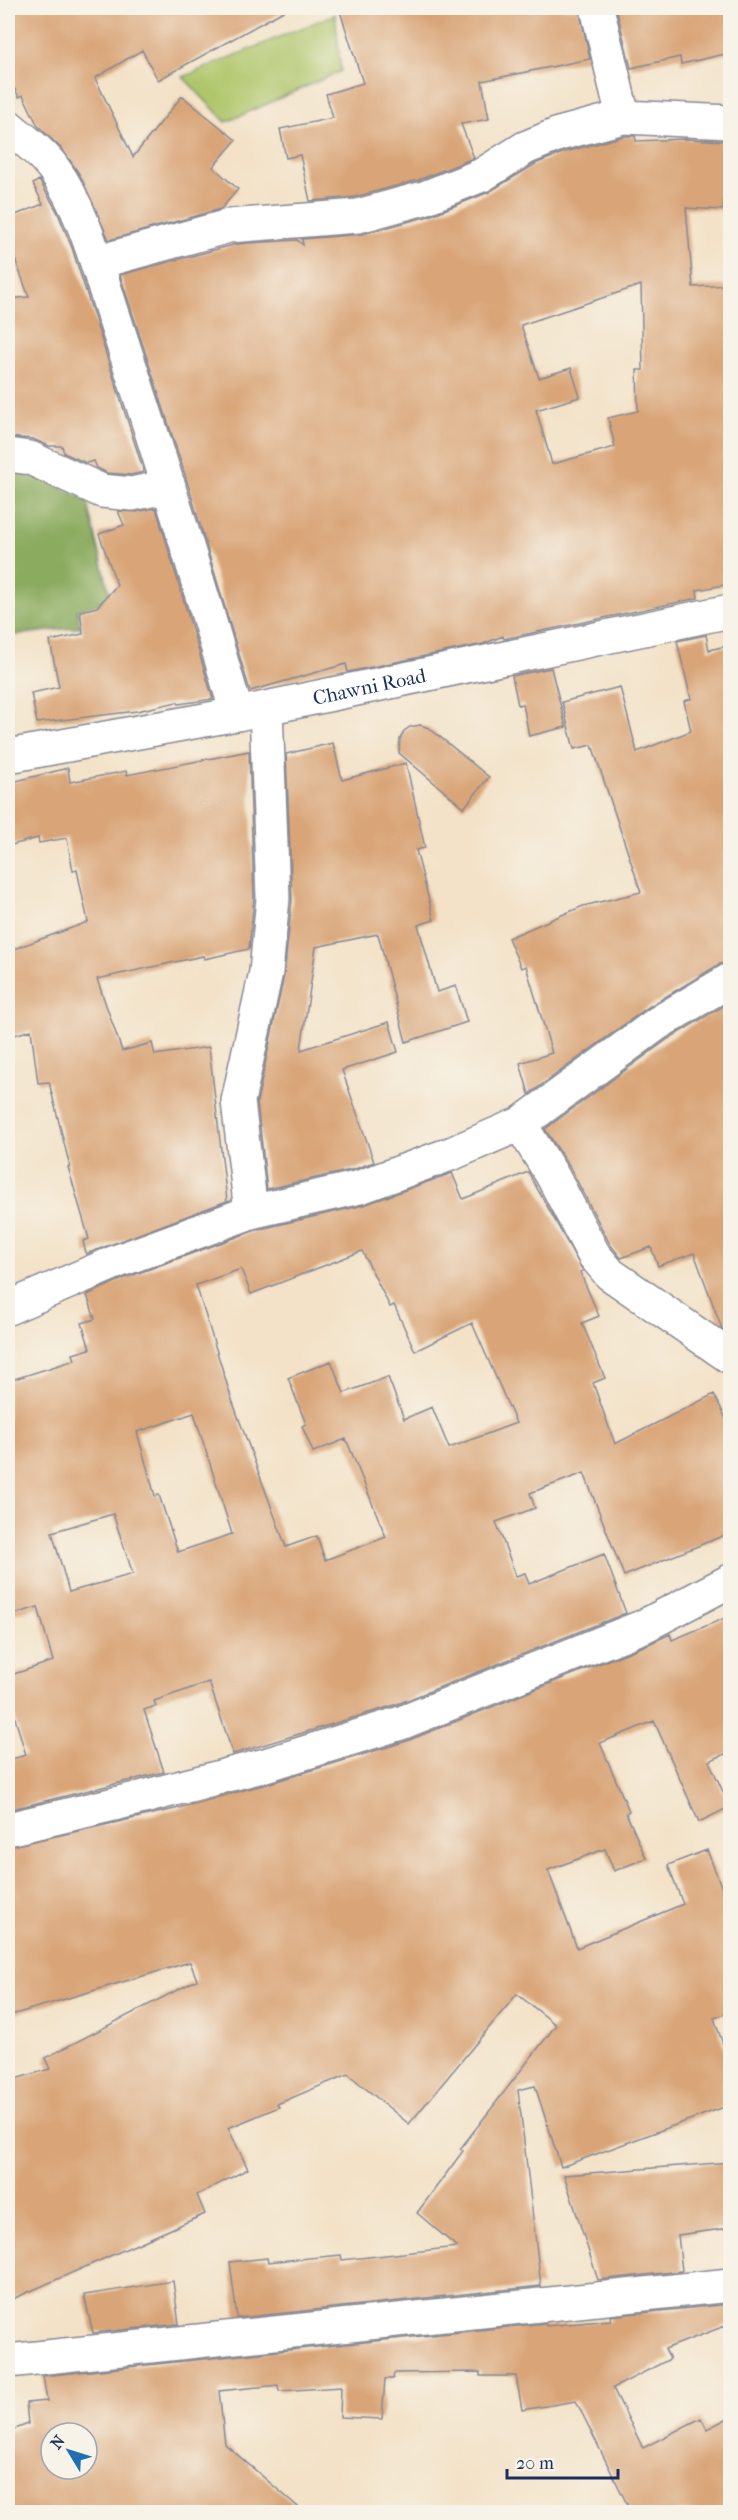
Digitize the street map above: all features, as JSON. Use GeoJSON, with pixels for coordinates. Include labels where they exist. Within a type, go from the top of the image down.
{"type":"FeatureCollection","features":[{"type":"Feature","properties":{"kind":"street"},"geometry":{"type":"LineString","coordinates":[[597,8],[623,117]]}},
{"type":"Feature","properties":{"kind":"street"},"geometry":{"type":"LineString","coordinates":[[98,262],[229,226],[358,216],[424,198],[482,175],[525,148],[559,134],[623,117],[730,122]]}},
{"type":"Feature","properties":{"kind":"street"},"geometry":{"type":"LineString","coordinates":[[8,126],[53,168],[67,190],[98,262],[169,486],[251,711],[273,898],[266,972],[238,1101],[251,1212]]}},
{"type":"Feature","properties":{"kind":"street"},"geometry":{"type":"LineString","coordinates":[[8,455],[30,458],[102,491],[132,494],[169,486]]}},
{"type":"Feature","properties":{"kind":"street","name":"Chawni Road"},"geometry":{"type":"LineString","coordinates":[[8,756],[251,711],[730,611]]}},
{"type":"Feature","properties":{"kind":"street"},"geometry":{"type":"LineString","coordinates":[[8,1308],[118,1261],[251,1212],[360,1187],[453,1153],[520,1124],[649,1030],[730,980]]}},
{"type":"Feature","properties":{"kind":"street"},"geometry":{"type":"LineString","coordinates":[[520,1124],[552,1175],[594,1255],[610,1274],[730,1357]]}},
{"type":"Feature","properties":{"kind":"street"},"geometry":{"type":"LineString","coordinates":[[8,1829],[262,1766],[401,1723],[645,1626],[730,1581]]}},
{"type":"Feature","properties":{"kind":"street"},"geometry":{"type":"LineString","coordinates":[[8,2361],[730,2285]]}},
{"type":"Feature","properties":{"kind":"green space"},"geometry":{"type":"Polygon","coordinates":[[[335,14],[341,71],[226,122],[183,77],[335,14]]]}},
{"type":"Feature","properties":{"kind":"green space"},"geometry":{"type":"Polygon","coordinates":[[[8,463],[87,500],[111,600],[77,610],[80,627],[8,636],[8,463]]]}},
{"type":"Feature","properties":{"kind":"building"},"geometry":{"type":"Polygon","coordinates":[[[8,8],[289,8],[158,80],[142,50],[95,78],[133,157],[182,96],[236,140],[213,167],[238,189],[221,209],[109,240],[80,175],[63,150],[38,126],[23,95],[19,97],[8,76],[8,8]]]}},
{"type":"Feature","properties":{"kind":"building"},"geometry":{"type":"Polygon","coordinates":[[[339,8],[579,8],[590,59],[482,81],[489,119],[461,124],[474,158],[418,180],[355,197],[310,201],[300,155],[286,158],[280,129],[333,118],[326,94],[363,83],[339,8]]]}},
{"type":"Feature","properties":{"kind":"building"},"geometry":{"type":"Polygon","coordinates":[[[616,8],[730,8],[730,53],[681,64],[680,57],[631,68],[616,8]]]}},
{"type":"Feature","properties":{"kind":"building"},"geometry":{"type":"Polygon","coordinates":[[[625,136],[635,136],[636,141],[685,139],[727,141],[723,210],[686,208],[693,287],[730,285],[730,584],[697,590],[698,598],[504,639],[503,636],[483,644],[348,672],[346,664],[250,691],[187,481],[120,275],[237,244],[297,240],[303,245],[302,239],[363,234],[429,216],[489,192],[537,163],[565,152],[625,136]],[[641,285],[521,325],[539,378],[571,368],[580,397],[536,410],[552,464],[615,447],[608,418],[638,411],[637,370],[643,370],[641,285]]]}},
{"type":"Feature","properties":{"kind":"building"},"geometry":{"type":"Polygon","coordinates":[[[39,180],[57,211],[72,248],[144,472],[131,475],[107,473],[97,468],[94,461],[86,463],[64,453],[62,446],[49,446],[33,439],[8,437],[8,299],[29,297],[8,240],[8,218],[43,204],[33,184],[39,180]]]}},
{"type":"Feature","properties":{"kind":"building"},"geometry":{"type":"Polygon","coordinates":[[[156,508],[213,699],[179,704],[177,702],[137,711],[37,723],[31,693],[59,687],[50,641],[83,634],[80,611],[97,607],[117,585],[99,534],[124,525],[118,511],[136,512],[156,508]]]}},
{"type":"Feature","properties":{"kind":"building"},"geometry":{"type":"Polygon","coordinates":[[[706,635],[709,650],[726,646],[730,664],[730,961],[720,964],[647,1008],[529,1094],[520,1063],[552,1053],[526,966],[521,968],[508,938],[583,906],[641,892],[592,745],[574,749],[562,702],[620,687],[637,752],[691,731],[684,701],[691,699],[677,641],[706,635]]]}},
{"type":"Feature","properties":{"kind":"building"},"geometry":{"type":"Polygon","coordinates":[[[551,668],[566,727],[529,736],[523,704],[518,705],[512,676],[551,668]]]}},
{"type":"Feature","properties":{"kind":"building"},"geometry":{"type":"Polygon","coordinates":[[[420,725],[429,728],[489,777],[464,808],[399,753],[400,739],[404,731],[420,725]]]}},
{"type":"Feature","properties":{"kind":"building"},"geometry":{"type":"Polygon","coordinates":[[[333,743],[342,780],[406,763],[425,848],[416,850],[434,920],[418,925],[437,992],[456,986],[467,1022],[406,1042],[378,934],[316,947],[301,1050],[389,1022],[398,1052],[342,1070],[374,1162],[355,1169],[267,1189],[257,1102],[284,976],[292,900],[286,754],[333,743]]]}},
{"type":"Feature","properties":{"kind":"building"},"geometry":{"type":"Polygon","coordinates":[[[249,751],[254,897],[249,949],[204,959],[203,956],[97,979],[122,1051],[152,1043],[155,1055],[209,1047],[227,1201],[86,1254],[83,1241],[89,1239],[68,1167],[70,1167],[49,1082],[38,1083],[31,1030],[8,1037],[8,951],[88,922],[77,870],[73,871],[67,838],[39,843],[38,838],[8,846],[8,783],[68,768],[70,782],[126,771],[127,775],[249,751]]]}},
{"type":"Feature","properties":{"kind":"building"},"geometry":{"type":"Polygon","coordinates":[[[730,1002],[730,1335],[722,1329],[694,1253],[658,1266],[651,1247],[621,1258],[610,1244],[569,1166],[545,1129],[668,1039],[730,1002]]]}},
{"type":"Feature","properties":{"kind":"building"},"geometry":{"type":"Polygon","coordinates":[[[528,1172],[583,1271],[580,1272],[599,1316],[582,1323],[605,1378],[593,1383],[615,1444],[714,1394],[730,1427],[730,1533],[624,1576],[584,1473],[530,1493],[535,1508],[496,1522],[516,1576],[525,1573],[529,1584],[604,1554],[626,1613],[395,1705],[233,1754],[209,1682],[154,1701],[156,1706],[144,1710],[164,1772],[8,1810],[8,1760],[26,1755],[8,1695],[8,1676],[53,1661],[38,1607],[8,1616],[8,1381],[75,1360],[73,1354],[90,1349],[82,1323],[95,1319],[87,1295],[125,1278],[256,1230],[364,1205],[452,1173],[463,1199],[528,1172]],[[362,1251],[251,1294],[241,1269],[196,1285],[232,1400],[286,1547],[317,1536],[325,1560],[386,1537],[346,1439],[313,1452],[302,1426],[306,1424],[288,1378],[331,1361],[344,1393],[388,1377],[404,1419],[432,1407],[449,1448],[516,1423],[472,1323],[415,1351],[394,1305],[390,1307],[362,1251]],[[194,1413],[137,1432],[155,1496],[159,1495],[178,1552],[232,1534],[194,1413]],[[113,1514],[52,1532],[69,1592],[133,1574],[113,1514]]]}},
{"type":"Feature","properties":{"kind":"building"},"geometry":{"type":"Polygon","coordinates":[[[730,1616],[730,1752],[709,1761],[730,1807],[699,1822],[654,1721],[600,1743],[629,1811],[626,1813],[646,1858],[614,1871],[605,1849],[548,1870],[577,1948],[683,1904],[668,1865],[707,1850],[730,1909],[730,2012],[714,2018],[730,2065],[730,2105],[561,2167],[535,2086],[518,2090],[541,2286],[237,2318],[230,2262],[267,2258],[268,2262],[341,2255],[342,2260],[457,2247],[417,2213],[463,2151],[460,2149],[556,2025],[517,1994],[409,2124],[348,2074],[277,2104],[279,2107],[228,2128],[248,2169],[197,2195],[205,2214],[8,2301],[8,2081],[50,2069],[45,2058],[197,1980],[190,1962],[8,2016],[8,1847],[175,1809],[267,1784],[407,1741],[670,1634],[672,1640],[730,1616]]]}},
{"type":"Feature","properties":{"kind":"building"},"geometry":{"type":"Polygon","coordinates":[[[730,2162],[730,2228],[678,2235],[682,2271],[598,2280],[564,2175],[730,2162]]]}},
{"type":"Feature","properties":{"kind":"building"},"geometry":{"type":"Polygon","coordinates":[[[173,2281],[179,2324],[93,2333],[84,2295],[173,2281]]]}},
{"type":"Feature","properties":{"kind":"building"},"geometry":{"type":"Polygon","coordinates":[[[730,2304],[730,2324],[665,2349],[670,2359],[613,2388],[643,2448],[701,2418],[707,2429],[730,2417],[730,2512],[631,2512],[576,2401],[522,2410],[516,2376],[480,2376],[480,2372],[394,2373],[393,2379],[385,2379],[382,2419],[340,2417],[341,2387],[279,2391],[278,2385],[219,2391],[225,2444],[304,2512],[8,2512],[8,2432],[28,2424],[26,2403],[47,2401],[43,2376],[545,2323],[546,2326],[611,2320],[610,2316],[730,2304]]]}}]}
